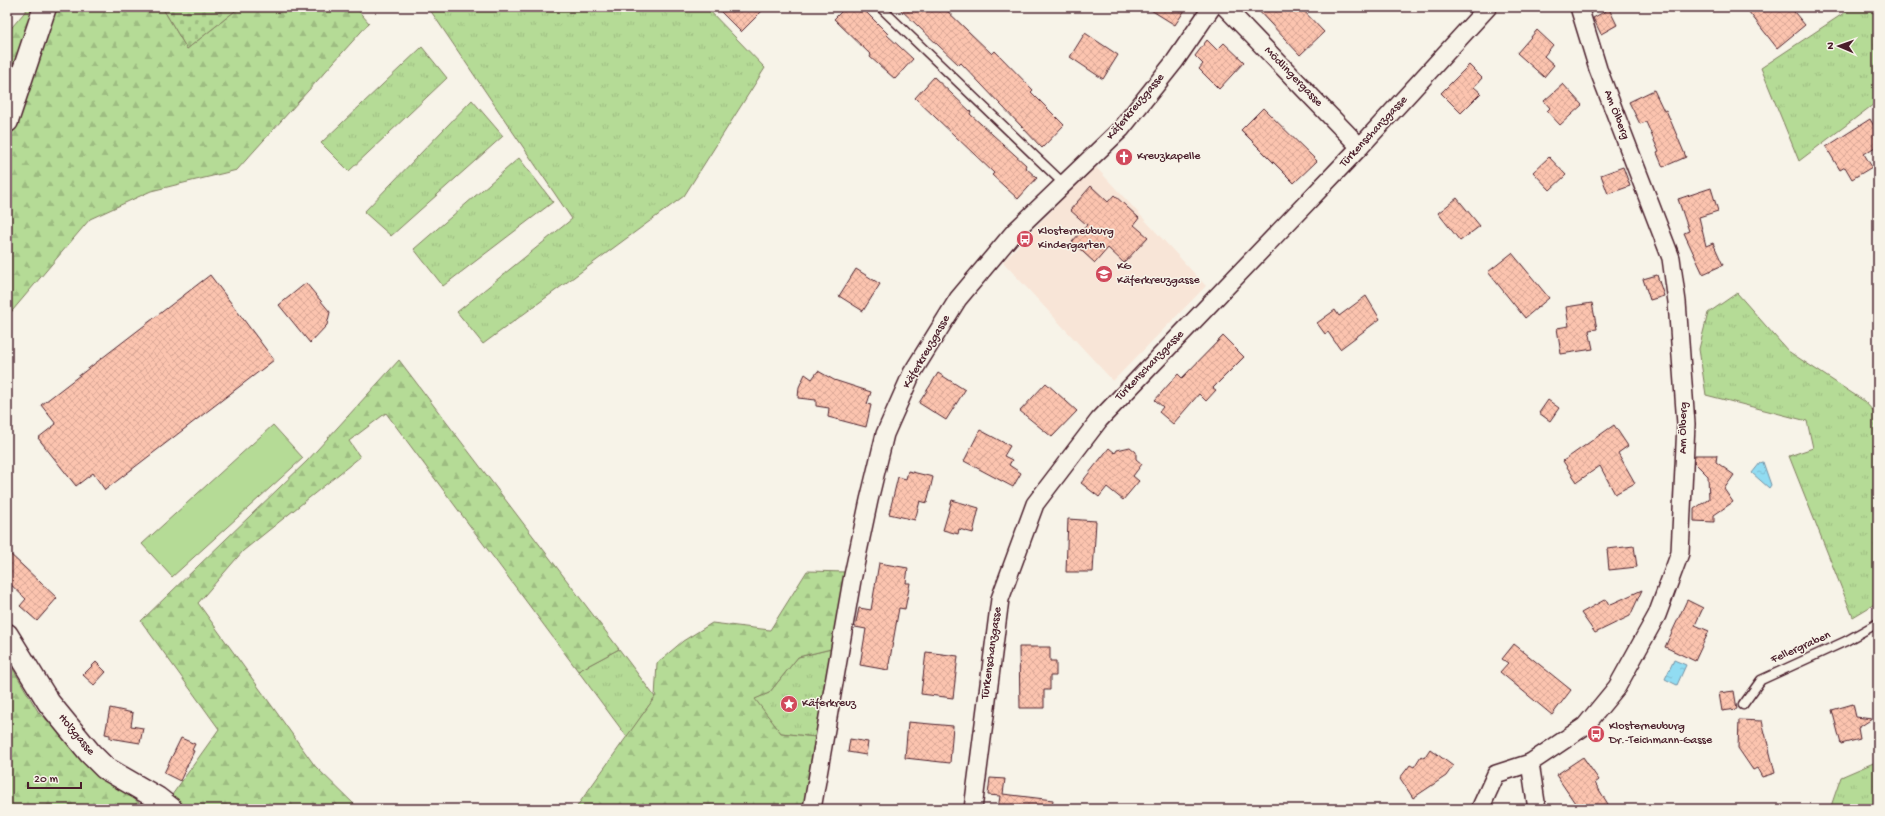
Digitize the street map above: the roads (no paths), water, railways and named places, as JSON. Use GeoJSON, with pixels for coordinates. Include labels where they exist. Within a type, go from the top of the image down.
{"type":"FeatureCollection","features":[{"type":"Feature","properties":{"kind":"street"},"geometry":{"type":"LineString","coordinates":[[7,121],[45,7]]}},
{"type":"Feature","properties":{"kind":"street","name":"Käferkreuzgasse"},"geometry":{"type":"LineString","coordinates":[[812,809],[852,580],[885,434],[912,373],[958,299],[1015,231],[1121,129],[1175,61],[1212,7]]}},
{"type":"Feature","properties":{"kind":"street","name":"Mödlingergasse"},"geometry":{"type":"LineString","coordinates":[[1225,7],[1360,147]]}},
{"type":"Feature","properties":{"kind":"street","name":"Türkenschanzgasse"},"geometry":{"type":"LineString","coordinates":[[973,809],[1000,599],[1035,504],[1099,420],[1360,147],[1488,7]]}},
{"type":"Feature","properties":{"kind":"street","name":"Am Ölberg"},"geometry":{"type":"LineString","coordinates":[[1480,809],[1496,774],[1530,763],[1585,726],[1617,687],[1656,615],[1680,553],[1686,424],[1677,302],[1671,258],[1598,69],[1579,7]]}},
{"type":"Feature","properties":{"kind":"street","name":"Holzgasse"},"geometry":{"type":"LineString","coordinates":[[7,635],[49,703],[90,753],[105,768],[157,798],[171,809]]}},
{"type":"Feature","properties":{"kind":"street"},"geometry":{"type":"LineString","coordinates":[[1530,763],[1537,809]]}},
{"type":"Feature","properties":{"kind":"lane"},"geometry":{"type":"LineString","coordinates":[[880,7],[1064,184]]}},
{"type":"Feature","properties":{"kind":"lane","name":"Fellergraben"},"geometry":{"type":"LineString","coordinates":[[1744,705],[1761,680],[1846,641],[1878,623]]}},
{"type":"Feature","properties":{"kind":"water"},"geometry":{"type":"Polygon","coordinates":[[[1763,462],[1771,485],[1769,488],[1752,473],[1760,463],[1763,462]]]}},
{"type":"Feature","properties":{"kind":"water"},"geometry":{"type":"Polygon","coordinates":[[[1674,660],[1686,665],[1677,685],[1665,679],[1674,660]]]}},
{"type":"Feature","properties":{"kind":"place","name":"Kreuzkapelle"},"geometry":{"type":"Point","coordinates":[1124,157]}},
{"type":"Feature","properties":{"kind":"place","name":"Klosterneuburg Kindergarten"},"geometry":{"type":"Point","coordinates":[1025,239]}},
{"type":"Feature","properties":{"kind":"place","name":"KG Käferkreuzgasse"},"geometry":{"type":"Point","coordinates":[1104,274]}},
{"type":"Feature","properties":{"kind":"place","name":"Käferkreuz"},"geometry":{"type":"Point","coordinates":[789,704]}},
{"type":"Feature","properties":{"kind":"place","name":"Klosterneuburg Dr.-Teichmann-Gasse"},"geometry":{"type":"Point","coordinates":[1596,734]}}]}
